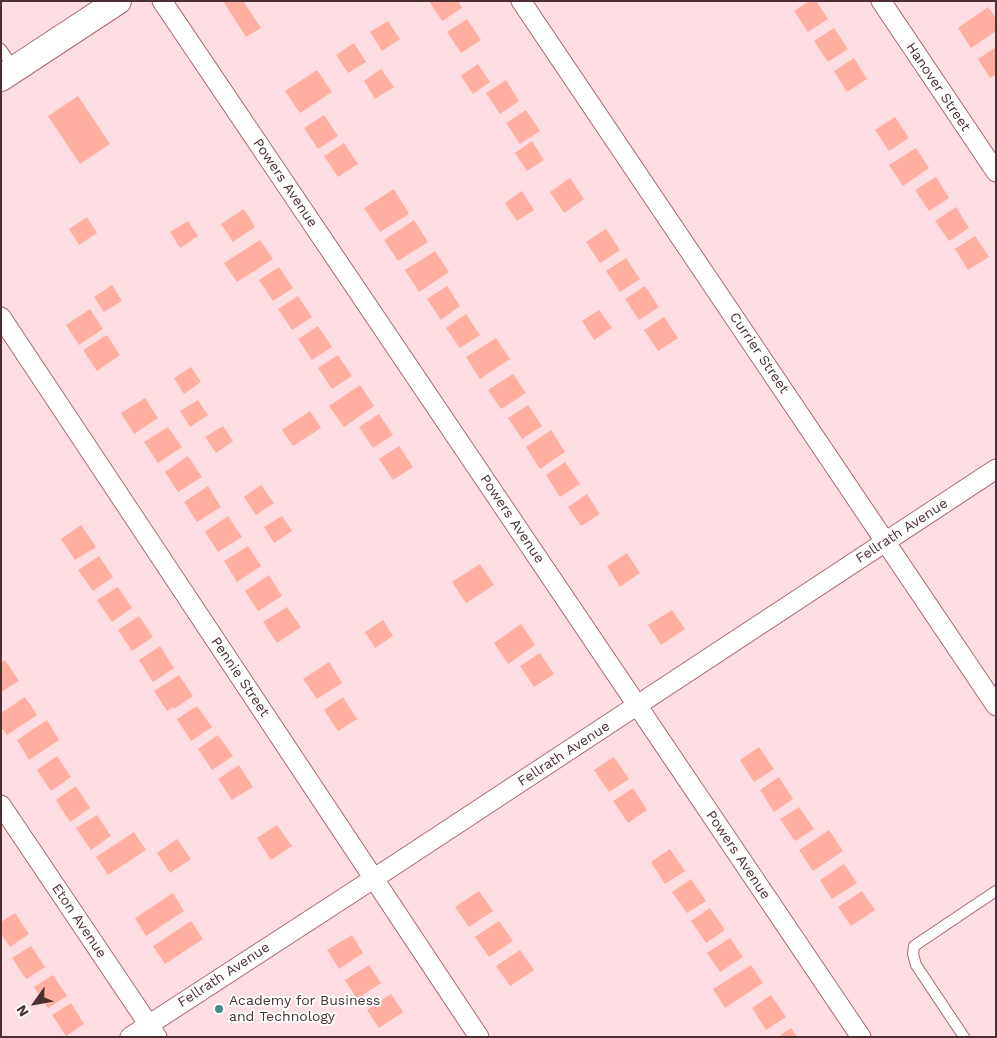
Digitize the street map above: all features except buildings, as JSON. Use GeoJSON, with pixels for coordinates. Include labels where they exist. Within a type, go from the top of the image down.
{"type":"FeatureCollection","features":[{"type":"Feature","properties":{"kind":"main road"},"geometry":{"type":"LineString","coordinates":[[6,65],[118,1]]}},
{"type":"Feature","properties":{"kind":"street","name":"Powers Avenue"},"geometry":{"type":"LineString","coordinates":[[162,1],[861,1037]]}},
{"type":"Feature","properties":{"kind":"street","name":"Currier Street"},"geometry":{"type":"LineString","coordinates":[[521,1],[996,706]]}},
{"type":"Feature","properties":{"kind":"street","name":"Hanover Street"},"geometry":{"type":"LineString","coordinates":[[880,1],[996,172]]}},
{"type":"Feature","properties":{"kind":"street","name":"Pennie Street"},"geometry":{"type":"LineString","coordinates":[[1,317],[479,1037]]}},
{"type":"Feature","properties":{"kind":"street","name":"Fellrath Avenue"},"geometry":{"type":"LineString","coordinates":[[130,1037],[153,1031],[374,879],[996,469]]}},
{"type":"Feature","properties":{"kind":"street","name":"Eton Avenue"},"geometry":{"type":"LineString","coordinates":[[1,805],[153,1031]]}},
{"type":"Feature","properties":{"kind":"lane"},"geometry":{"type":"LineString","coordinates":[[964,1037],[916,965],[913,954],[914,946],[996,891]]}},
{"type":"Feature","properties":{"kind":"place","name":"Academy for Business and Technology"},"geometry":{"type":"Point","coordinates":[219,1009]}}]}
